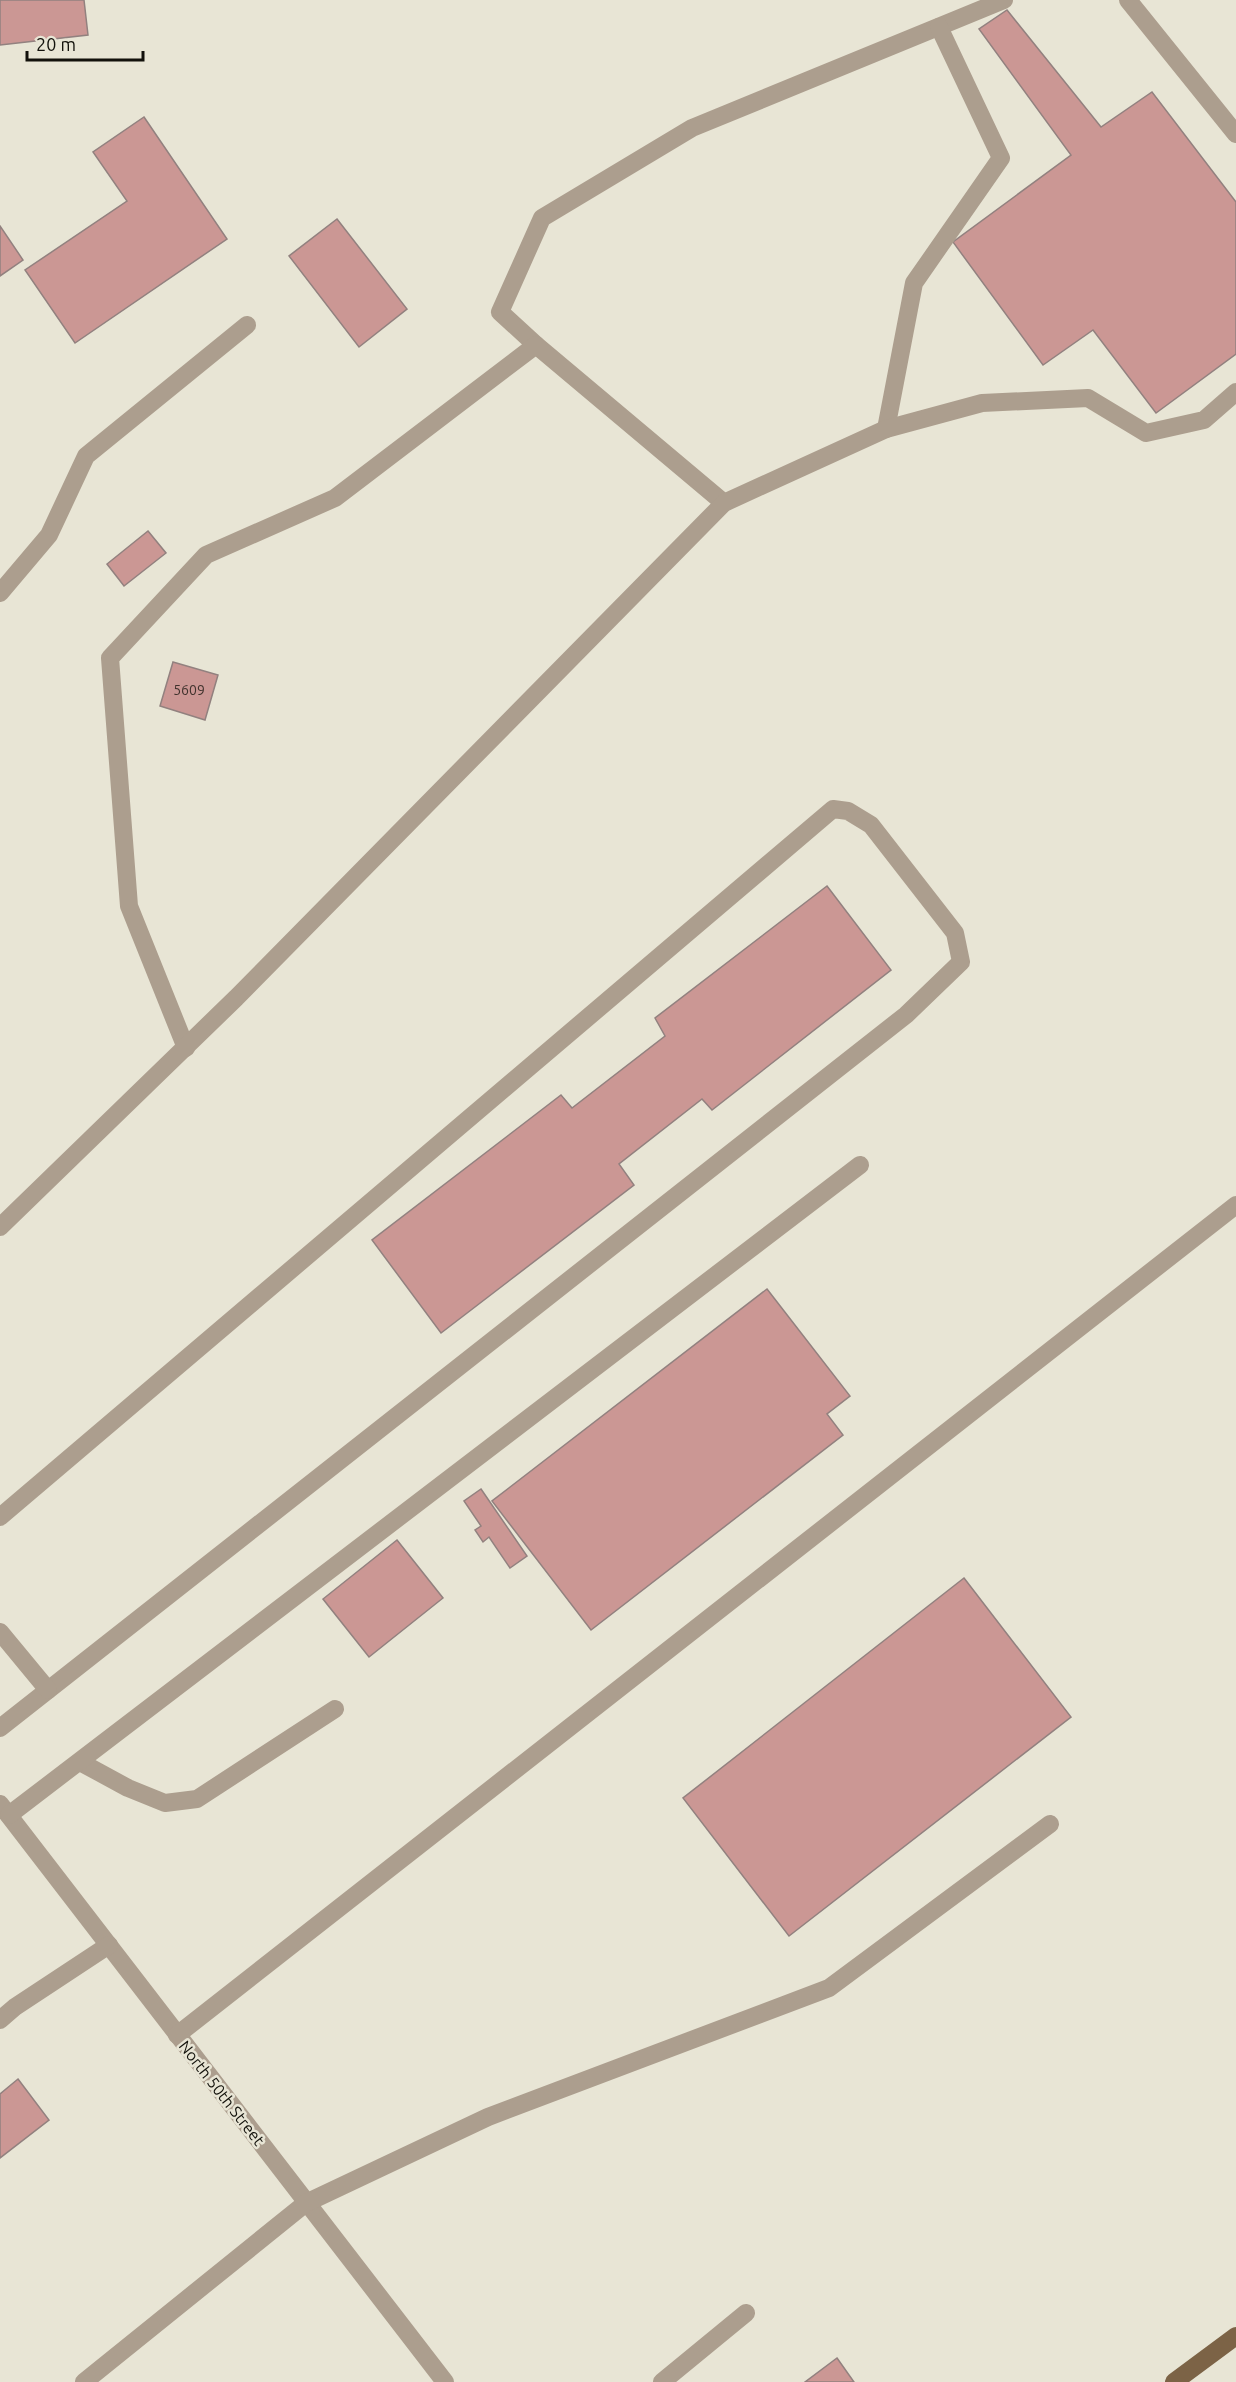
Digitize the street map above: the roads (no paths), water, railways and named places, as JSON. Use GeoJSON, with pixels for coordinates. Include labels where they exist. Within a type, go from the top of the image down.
{"type":"FeatureCollection","features":[{"type":"Feature","properties":{"kind":"main road"},"geometry":{"type":"LineString","coordinates":[[1174,2382],[1236,2336]]}},
{"type":"Feature","properties":{"kind":"street"},"geometry":{"type":"LineString","coordinates":[[724,503],[500,312],[542,218],[692,128],[1004,0]]}},
{"type":"Feature","properties":{"kind":"street"},"geometry":{"type":"LineString","coordinates":[[1128,0],[1236,134]]}},
{"type":"Feature","properties":{"kind":"street"},"geometry":{"type":"LineString","coordinates":[[886,429],[914,283],[1001,158],[939,27]]}},
{"type":"Feature","properties":{"kind":"street"},"geometry":{"type":"LineString","coordinates":[[0,593],[49,535],[86,456],[247,325]]}},
{"type":"Feature","properties":{"kind":"street"},"geometry":{"type":"LineString","coordinates":[[186,1048],[129,906],[110,658],[206,555],[334,498],[536,345]]}},
{"type":"Feature","properties":{"kind":"street"},"geometry":{"type":"LineString","coordinates":[[0,1227],[186,1048],[724,503],[886,429],[982,403],[1088,398],[1146,433],[1204,420],[1236,392]]}},
{"type":"Feature","properties":{"kind":"street"},"geometry":{"type":"LineString","coordinates":[[0,1517],[833,809],[848,811],[871,825],[955,933],[961,962],[906,1015],[0,1728]]}},
{"type":"Feature","properties":{"kind":"street"},"geometry":{"type":"LineString","coordinates":[[5,1809],[80,1762],[860,1165]]}},
{"type":"Feature","properties":{"kind":"street"},"geometry":{"type":"LineString","coordinates":[[177,2035],[1236,1205]]}},
{"type":"Feature","properties":{"kind":"street"},"geometry":{"type":"LineString","coordinates":[[0,1632],[48,1690]]}},
{"type":"Feature","properties":{"kind":"street"},"geometry":{"type":"LineString","coordinates":[[80,1762],[128,1788],[165,1803],[197,1799],[334,1709]]}},
{"type":"Feature","properties":{"kind":"street","name":"North 50th Street"},"geometry":{"type":"LineString","coordinates":[[5,1809],[445,2382]]}},
{"type":"Feature","properties":{"kind":"street"},"geometry":{"type":"LineString","coordinates":[[84,2382],[306,2203],[488,2117],[829,1988],[1050,1824]]}},
{"type":"Feature","properties":{"kind":"street"},"geometry":{"type":"LineString","coordinates":[[0,2020],[15,2007],[109,1945]]}},
{"type":"Feature","properties":{"kind":"street"},"geometry":{"type":"LineString","coordinates":[[662,2382],[746,2313]]}}]}
